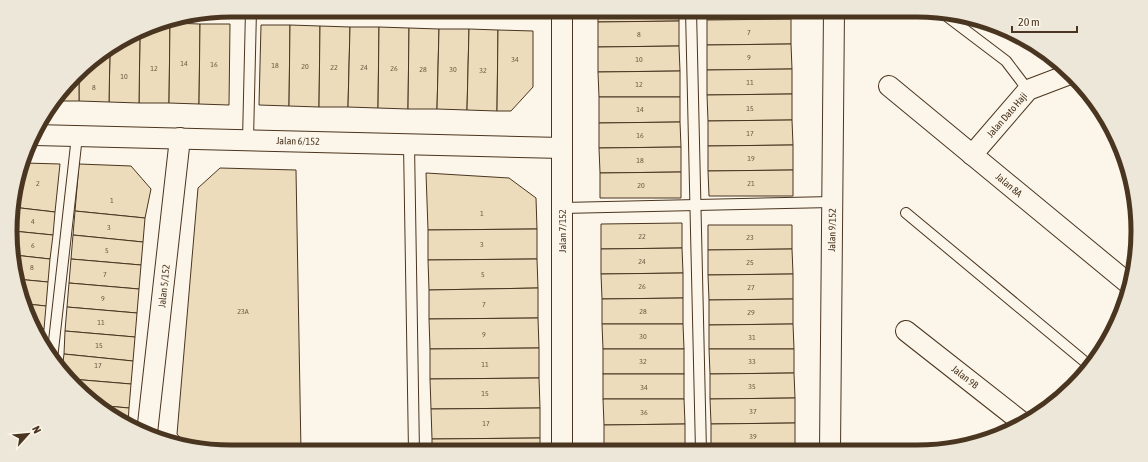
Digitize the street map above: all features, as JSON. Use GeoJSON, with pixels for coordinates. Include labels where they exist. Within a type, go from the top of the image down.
{"type":"FeatureCollection","features":[{"type":"Feature","properties":{"kind":"street","name":"Jalan 7/152"},"geometry":{"type":"LineString","coordinates":[[562,17],[562,445]]}},
{"type":"Feature","properties":{"kind":"street","name":"Jalan 9/152"},"geometry":{"type":"LineString","coordinates":[[830,445],[834,17]]}},
{"type":"Feature","properties":{"kind":"street","name":"Jalan Dato Haji"},"geometry":{"type":"LineString","coordinates":[[972,155],[1028,90],[1064,76]]}},
{"type":"Feature","properties":{"kind":"street","name":"Jalan 8A"},"geometry":{"type":"LineString","coordinates":[[889,86],[1125,281]]}},
{"type":"Feature","properties":{"kind":"street","name":"Jalan 6/152"},"geometry":{"type":"LineString","coordinates":[[40,135],[562,148]]}},
{"type":"Feature","properties":{"kind":"street","name":"Jalan 5/152"},"geometry":{"type":"LineString","coordinates":[[148,428],[180,138]]}},
{"type":"Feature","properties":{"kind":"street","name":"Jalan 9B"},"geometry":{"type":"LineString","coordinates":[[906,331],[1018,419]]}},
{"type":"Feature","properties":{"kind":"lane"},"geometry":{"type":"LineString","coordinates":[[248,140],[251,17]]}},
{"type":"Feature","properties":{"kind":"lane"},"geometry":{"type":"LineString","coordinates":[[691,17],[701,445]]}},
{"type":"Feature","properties":{"kind":"lane"},"geometry":{"type":"LineString","coordinates":[[952,20],[1006,61],[1028,90]]}},
{"type":"Feature","properties":{"kind":"lane"},"geometry":{"type":"LineString","coordinates":[[53,350],[77,136]]}},
{"type":"Feature","properties":{"kind":"lane"},"geometry":{"type":"LineString","coordinates":[[409,144],[414,445]]}},
{"type":"Feature","properties":{"kind":"lane"},"geometry":{"type":"LineString","coordinates":[[562,208],[832,202]]}},
{"type":"Feature","properties":{"kind":"lane"},"geometry":{"type":"LineString","coordinates":[[906,213],[1086,362]]}},
{"type":"Feature","properties":{"kind":"building"},"geometry":{"type":"Polygon","coordinates":[[[598,17],[679,17],[679,21],[598,22],[598,17]]]}},
{"type":"Feature","properties":{"kind":"building"},"geometry":{"type":"Polygon","coordinates":[[[707,17],[791,17],[791,19],[707,20],[707,17]]]}},
{"type":"Feature","properties":{"kind":"building"},"geometry":{"type":"Polygon","coordinates":[[[791,19],[791,44],[707,45],[707,20],[791,19]]]}},
{"type":"Feature","properties":{"kind":"building"},"geometry":{"type":"Polygon","coordinates":[[[679,21],[679,46],[598,47],[598,22],[679,21]]]}},
{"type":"Feature","properties":{"kind":"building"},"geometry":{"type":"Polygon","coordinates":[[[179,23],[200,24],[199,104],[169,103],[170,26],[179,23]]]}},
{"type":"Feature","properties":{"kind":"building"},"geometry":{"type":"Polygon","coordinates":[[[200,24],[230,24],[229,105],[199,104],[200,24]]]}},
{"type":"Feature","properties":{"kind":"building"},"geometry":{"type":"Polygon","coordinates":[[[261,25],[290,25],[289,106],[259,105],[261,25]]]}},
{"type":"Feature","properties":{"kind":"building"},"geometry":{"type":"Polygon","coordinates":[[[290,25],[320,26],[319,107],[289,106],[290,25]]]}},
{"type":"Feature","properties":{"kind":"building"},"geometry":{"type":"Polygon","coordinates":[[[170,26],[169,103],[139,103],[140,37],[170,26]]]}},
{"type":"Feature","properties":{"kind":"building"},"geometry":{"type":"Polygon","coordinates":[[[320,26],[350,27],[348,107],[319,107],[320,26]]]}},
{"type":"Feature","properties":{"kind":"building"},"geometry":{"type":"Polygon","coordinates":[[[350,27],[379,27],[378,108],[348,107],[350,27]]]}},
{"type":"Feature","properties":{"kind":"building"},"geometry":{"type":"Polygon","coordinates":[[[379,27],[409,28],[408,109],[378,108],[379,27]]]}},
{"type":"Feature","properties":{"kind":"building"},"geometry":{"type":"Polygon","coordinates":[[[409,28],[439,29],[437,109],[408,109],[409,28]]]}},
{"type":"Feature","properties":{"kind":"building"},"geometry":{"type":"Polygon","coordinates":[[[439,29],[469,29],[467,110],[437,109],[439,29]]]}},
{"type":"Feature","properties":{"kind":"building"},"geometry":{"type":"Polygon","coordinates":[[[469,29],[498,30],[497,111],[467,110],[469,29]]]}},
{"type":"Feature","properties":{"kind":"building"},"geometry":{"type":"Polygon","coordinates":[[[498,30],[533,31],[533,87],[511,111],[497,111],[498,30]]]}},
{"type":"Feature","properties":{"kind":"building"},"geometry":{"type":"Polygon","coordinates":[[[140,37],[139,103],[109,102],[110,55],[140,37]]]}},
{"type":"Feature","properties":{"kind":"building"},"geometry":{"type":"Polygon","coordinates":[[[791,44],[792,69],[707,70],[707,45],[791,44]]]}},
{"type":"Feature","properties":{"kind":"building"},"geometry":{"type":"Polygon","coordinates":[[[679,46],[680,71],[598,72],[598,47],[679,46]]]}},
{"type":"Feature","properties":{"kind":"building"},"geometry":{"type":"Polygon","coordinates":[[[110,55],[109,102],[79,101],[79,81],[110,55]]]}},
{"type":"Feature","properties":{"kind":"building"},"geometry":{"type":"Polygon","coordinates":[[[792,69],[792,94],[707,95],[707,70],[792,69]]]}},
{"type":"Feature","properties":{"kind":"building"},"geometry":{"type":"Polygon","coordinates":[[[680,71],[680,97],[599,97],[598,72],[680,71]]]}},
{"type":"Feature","properties":{"kind":"building"},"geometry":{"type":"Polygon","coordinates":[[[79,81],[79,101],[61,101],[79,81]]]}},
{"type":"Feature","properties":{"kind":"building"},"geometry":{"type":"Polygon","coordinates":[[[792,94],[792,120],[708,121],[707,95],[792,94]]]}},
{"type":"Feature","properties":{"kind":"building"},"geometry":{"type":"Polygon","coordinates":[[[599,97],[680,97],[680,122],[599,123],[599,97]]]}},
{"type":"Feature","properties":{"kind":"building"},"geometry":{"type":"Polygon","coordinates":[[[792,120],[793,145],[708,146],[708,121],[792,120]]]}},
{"type":"Feature","properties":{"kind":"building"},"geometry":{"type":"Polygon","coordinates":[[[680,122],[681,147],[599,148],[599,123],[680,122]]]}},
{"type":"Feature","properties":{"kind":"building"},"geometry":{"type":"Polygon","coordinates":[[[793,145],[793,170],[708,171],[708,146],[793,145]]]}},
{"type":"Feature","properties":{"kind":"building"},"geometry":{"type":"Polygon","coordinates":[[[681,147],[681,172],[600,173],[599,148],[681,147]]]}},
{"type":"Feature","properties":{"kind":"building"},"geometry":{"type":"Polygon","coordinates":[[[28,163],[60,164],[55,212],[18,208],[21,189],[28,163]]]}},
{"type":"Feature","properties":{"kind":"building"},"geometry":{"type":"Polygon","coordinates":[[[79,164],[131,166],[151,189],[145,218],[75,211],[79,164]]]}},
{"type":"Feature","properties":{"kind":"building"},"geometry":{"type":"Polygon","coordinates":[[[220,168],[296,170],[301,445],[217,445],[181,439],[177,434],[198,188],[220,168]]]}},
{"type":"Feature","properties":{"kind":"building"},"geometry":{"type":"Polygon","coordinates":[[[793,170],[793,196],[709,196],[708,171],[793,170]]]}},
{"type":"Feature","properties":{"kind":"building"},"geometry":{"type":"Polygon","coordinates":[[[681,172],[681,198],[600,198],[600,173],[681,172]]]}},
{"type":"Feature","properties":{"kind":"building"},"geometry":{"type":"Polygon","coordinates":[[[426,173],[509,178],[536,198],[537,229],[428,230],[426,173]]]}},
{"type":"Feature","properties":{"kind":"building"},"geometry":{"type":"Polygon","coordinates":[[[18,208],[55,212],[53,235],[17,231],[18,208]]]}},
{"type":"Feature","properties":{"kind":"building"},"geometry":{"type":"Polygon","coordinates":[[[75,211],[145,218],[143,242],[73,235],[75,211]]]}},
{"type":"Feature","properties":{"kind":"building"},"geometry":{"type":"Polygon","coordinates":[[[682,223],[682,248],[601,249],[601,224],[682,223]]]}},
{"type":"Feature","properties":{"kind":"building"},"geometry":{"type":"Polygon","coordinates":[[[708,225],[792,225],[792,249],[708,250],[708,225]]]}},
{"type":"Feature","properties":{"kind":"building"},"geometry":{"type":"Polygon","coordinates":[[[537,229],[537,259],[428,260],[428,230],[537,229]]]}},
{"type":"Feature","properties":{"kind":"building"},"geometry":{"type":"Polygon","coordinates":[[[17,231],[53,235],[50,259],[18,256],[17,231]]]}},
{"type":"Feature","properties":{"kind":"building"},"geometry":{"type":"Polygon","coordinates":[[[73,235],[143,242],[141,265],[71,259],[73,235]]]}},
{"type":"Feature","properties":{"kind":"building"},"geometry":{"type":"Polygon","coordinates":[[[682,248],[683,273],[601,274],[601,249],[682,248]]]}},
{"type":"Feature","properties":{"kind":"building"},"geometry":{"type":"Polygon","coordinates":[[[792,249],[793,274],[708,275],[708,250],[792,249]]]}},
{"type":"Feature","properties":{"kind":"building"},"geometry":{"type":"Polygon","coordinates":[[[18,256],[50,259],[48,282],[23,280],[18,256]]]}},
{"type":"Feature","properties":{"kind":"building"},"geometry":{"type":"Polygon","coordinates":[[[71,259],[141,265],[139,289],[69,283],[71,259]]]}},
{"type":"Feature","properties":{"kind":"building"},"geometry":{"type":"Polygon","coordinates":[[[537,259],[538,288],[429,290],[428,260],[537,259]]]}},
{"type":"Feature","properties":{"kind":"building"},"geometry":{"type":"Polygon","coordinates":[[[683,273],[683,298],[602,299],[601,274],[683,273]]]}},
{"type":"Feature","properties":{"kind":"building"},"geometry":{"type":"Polygon","coordinates":[[[793,274],[793,299],[709,300],[708,275],[793,274]]]}},
{"type":"Feature","properties":{"kind":"building"},"geometry":{"type":"Polygon","coordinates":[[[23,280],[48,282],[46,306],[30,304],[23,280]]]}},
{"type":"Feature","properties":{"kind":"building"},"geometry":{"type":"Polygon","coordinates":[[[69,283],[139,289],[137,313],[67,307],[69,283]]]}},
{"type":"Feature","properties":{"kind":"building"},"geometry":{"type":"Polygon","coordinates":[[[538,288],[538,318],[429,319],[429,290],[538,288]]]}},
{"type":"Feature","properties":{"kind":"building"},"geometry":{"type":"Polygon","coordinates":[[[683,298],[683,324],[602,324],[602,299],[683,298]]]}},
{"type":"Feature","properties":{"kind":"building"},"geometry":{"type":"Polygon","coordinates":[[[793,299],[793,324],[709,325],[709,300],[793,299]]]}},
{"type":"Feature","properties":{"kind":"building"},"geometry":{"type":"Polygon","coordinates":[[[30,304],[46,306],[44,329],[41,329],[39,326],[30,304]]]}},
{"type":"Feature","properties":{"kind":"building"},"geometry":{"type":"Polygon","coordinates":[[[67,307],[137,313],[135,337],[65,331],[67,307]]]}},
{"type":"Feature","properties":{"kind":"building"},"geometry":{"type":"Polygon","coordinates":[[[538,318],[539,348],[430,349],[429,319],[538,318]]]}},
{"type":"Feature","properties":{"kind":"building"},"geometry":{"type":"Polygon","coordinates":[[[602,324],[683,324],[684,349],[603,349],[602,324]]]}},
{"type":"Feature","properties":{"kind":"building"},"geometry":{"type":"Polygon","coordinates":[[[793,324],[794,349],[709,349],[709,325],[793,324]]]}},
{"type":"Feature","properties":{"kind":"building"},"geometry":{"type":"Polygon","coordinates":[[[65,331],[135,337],[133,361],[64,354],[65,331]]]}},
{"type":"Feature","properties":{"kind":"building"},"geometry":{"type":"Polygon","coordinates":[[[539,348],[539,378],[430,379],[430,349],[539,348]]]}},
{"type":"Feature","properties":{"kind":"building"},"geometry":{"type":"Polygon","coordinates":[[[603,349],[684,349],[684,374],[603,374],[603,349]]]}},
{"type":"Feature","properties":{"kind":"building"},"geometry":{"type":"Polygon","coordinates":[[[709,349],[794,349],[794,373],[710,374],[709,349]]]}},
{"type":"Feature","properties":{"kind":"building"},"geometry":{"type":"Polygon","coordinates":[[[64,354],[133,361],[131,384],[78,380],[63,363],[64,354]]]}},
{"type":"Feature","properties":{"kind":"building"},"geometry":{"type":"Polygon","coordinates":[[[794,373],[795,398],[710,399],[710,374],[794,373]]]}},
{"type":"Feature","properties":{"kind":"building"},"geometry":{"type":"Polygon","coordinates":[[[603,374],[684,374],[684,399],[603,399],[603,374]]]}},
{"type":"Feature","properties":{"kind":"building"},"geometry":{"type":"Polygon","coordinates":[[[539,378],[540,408],[431,409],[430,379],[539,378]]]}},
{"type":"Feature","properties":{"kind":"building"},"geometry":{"type":"Polygon","coordinates":[[[78,380],[131,384],[129,408],[108,406],[90,392],[78,380]]]}},
{"type":"Feature","properties":{"kind":"building"},"geometry":{"type":"Polygon","coordinates":[[[795,398],[795,423],[711,424],[710,399],[795,398]]]}},
{"type":"Feature","properties":{"kind":"building"},"geometry":{"type":"Polygon","coordinates":[[[603,399],[684,399],[685,424],[604,425],[603,399]]]}},
{"type":"Feature","properties":{"kind":"building"},"geometry":{"type":"Polygon","coordinates":[[[108,406],[129,408],[128,419],[108,406]]]}},
{"type":"Feature","properties":{"kind":"building"},"geometry":{"type":"Polygon","coordinates":[[[540,408],[540,438],[432,439],[431,409],[540,408]]]}},
{"type":"Feature","properties":{"kind":"building"},"geometry":{"type":"Polygon","coordinates":[[[795,423],[795,445],[711,445],[711,424],[795,423]]]}},
{"type":"Feature","properties":{"kind":"building"},"geometry":{"type":"Polygon","coordinates":[[[685,424],[685,445],[604,445],[604,425],[685,424]]]}},
{"type":"Feature","properties":{"kind":"building"},"geometry":{"type":"Polygon","coordinates":[[[540,438],[540,445],[432,445],[432,439],[540,438]]]}}]}
